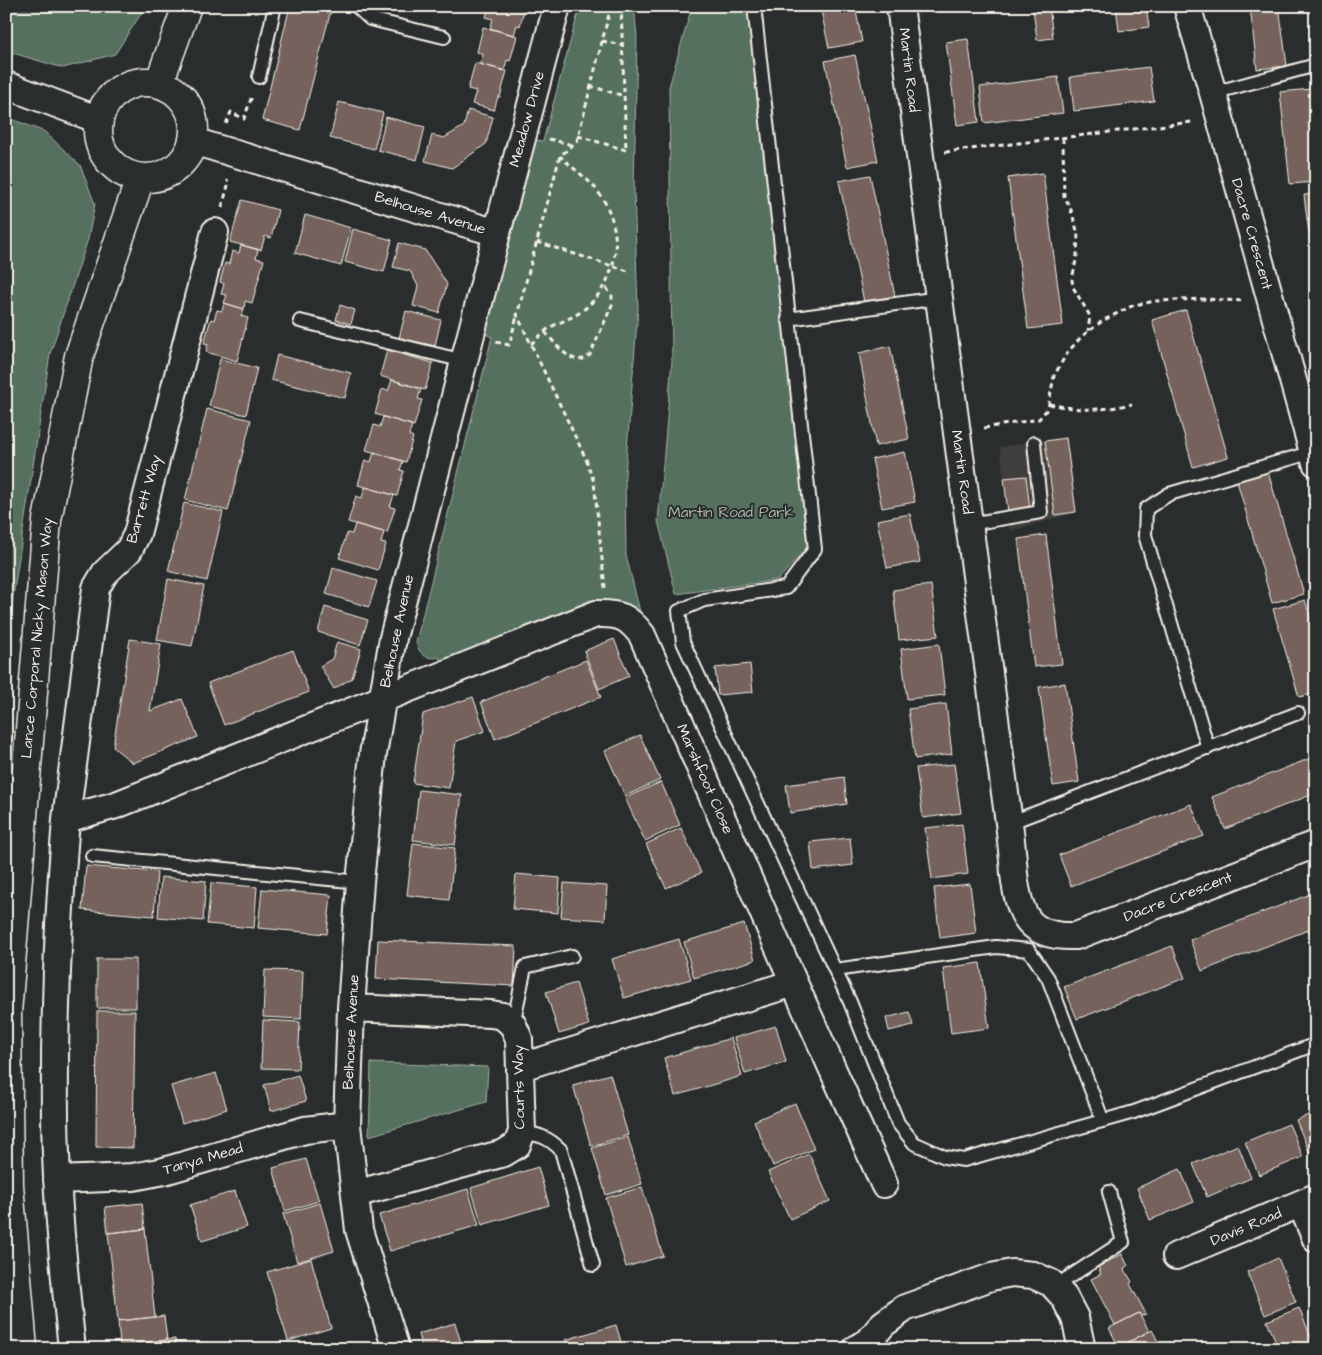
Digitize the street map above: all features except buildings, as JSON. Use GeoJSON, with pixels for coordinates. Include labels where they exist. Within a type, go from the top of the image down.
{"type":"FeatureCollection","features":[{"type":"Feature","properties":{"kind":"main road"},"geometry":{"type":"LineString","coordinates":[[159,83],[187,6]]}},
{"type":"Feature","properties":{"kind":"main road"},"geometry":{"type":"LineString","coordinates":[[144,81],[159,83],[173,89],[183,99],[191,112],[195,126],[193,141],[188,154],[179,166],[168,174],[154,178],[140,178],[124,174],[112,164],[102,151],[98,136],[99,120],[104,105],[115,93],[128,85],[144,81]]}},
{"type":"Feature","properties":{"kind":"main road","name":"Lance Corporal Nicky Mason Way"},"geometry":{"type":"LineString","coordinates":[[23,1349],[9,1185],[7,1013],[46,520],[79,356],[140,178]]}},
{"type":"Feature","properties":{"kind":"street","name":"Meadow Drive"},"geometry":{"type":"LineString","coordinates":[[497,233],[557,6]]}},
{"type":"Feature","properties":{"kind":"street","name":"Martin Road"},"geometry":{"type":"LineString","coordinates":[[900,6],[1009,823],[1017,897],[1034,940]]}},
{"type":"Feature","properties":{"kind":"street","name":"Dacre Crescent"},"geometry":{"type":"LineString","coordinates":[[1187,6],[1214,93],[1313,449]]}},
{"type":"Feature","properties":{"kind":"street"},"geometry":{"type":"LineString","coordinates":[[6,85],[99,120]]}},
{"type":"Feature","properties":{"kind":"street","name":"Belhouse Avenue"},"geometry":{"type":"LineString","coordinates":[[193,141],[497,233],[393,638],[372,754],[360,882],[351,1008],[347,1125],[359,1230],[396,1349]]}},
{"type":"Feature","properties":{"kind":"street","name":"Barrett Way"},"geometry":{"type":"LineString","coordinates":[[72,1349],[60,1230],[55,1119],[56,995],[66,819],[96,588],[105,573],[129,550],[137,534],[215,232]]}},
{"type":"Feature","properties":{"kind":"street"},"geometry":{"type":"LineString","coordinates":[[66,819],[116,805],[596,614],[608,613]]}},
{"type":"Feature","properties":{"kind":"street","name":"Marshfoot Close"},"geometry":{"type":"LineString","coordinates":[[608,613],[619,615],[632,622],[642,635],[884,1184]]}},
{"type":"Feature","properties":{"kind":"street","name":"Dacre Crescent"},"geometry":{"type":"LineString","coordinates":[[1034,940],[1076,936],[1316,844]]}},
{"type":"Feature","properties":{"kind":"street"},"geometry":{"type":"LineString","coordinates":[[521,1066],[794,983]]}},
{"type":"Feature","properties":{"kind":"street","name":"Courts Way"},"geometry":{"type":"LineString","coordinates":[[351,1008],[503,1016],[513,1025],[519,1039],[521,1066],[522,1132],[517,1145],[504,1153],[355,1194]]}},
{"type":"Feature","properties":{"kind":"street","name":"Tanya Mead"},"geometry":{"type":"LineString","coordinates":[[57,1180],[132,1177],[164,1171],[305,1130],[347,1125]]}},
{"type":"Feature","properties":{"kind":"street"},"geometry":{"type":"LineString","coordinates":[[1308,1201],[1316,1239]]}},
{"type":"Feature","properties":{"kind":"street","name":"Davis Road"},"geometry":{"type":"LineString","coordinates":[[1176,1256],[1308,1201]]}},
{"type":"Feature","properties":{"kind":"street"},"geometry":{"type":"LineString","coordinates":[[856,1349],[870,1340],[883,1324],[905,1308],[991,1277],[1012,1273],[1033,1275],[1054,1286],[1064,1297],[1075,1318],[1082,1349]]}},
{"type":"Feature","properties":{"kind":"lane"},"geometry":{"type":"LineString","coordinates":[[259,77],[274,6]]}},
{"type":"Feature","properties":{"kind":"lane"},"geometry":{"type":"LineString","coordinates":[[356,6],[370,19],[444,37]]}},
{"type":"Feature","properties":{"kind":"lane"},"geometry":{"type":"LineString","coordinates":[[754,6],[788,319],[816,549],[786,588],[704,600],[679,611],[683,642],[850,1002],[898,1123],[914,1143],[945,1157],[964,1160],[1134,1112],[1316,1044]]}},
{"type":"Feature","properties":{"kind":"lane"},"geometry":{"type":"LineString","coordinates":[[1214,93],[1316,65]]}},
{"type":"Feature","properties":{"kind":"lane"},"geometry":{"type":"LineString","coordinates":[[788,319],[939,298]]}},
{"type":"Feature","properties":{"kind":"lane"},"geometry":{"type":"LineString","coordinates":[[300,321],[464,361]]}},
{"type":"Feature","properties":{"kind":"lane"},"geometry":{"type":"LineString","coordinates":[[969,524],[1041,512],[1034,443]]}},
{"type":"Feature","properties":{"kind":"lane"},"geometry":{"type":"LineString","coordinates":[[1208,748],[1145,535],[1146,509],[1169,494],[1313,449]]}},
{"type":"Feature","properties":{"kind":"lane"},"geometry":{"type":"LineString","coordinates":[[1009,823],[1298,713]]}},
{"type":"Feature","properties":{"kind":"lane"},"geometry":{"type":"LineString","coordinates":[[92,856],[360,882]]}},
{"type":"Feature","properties":{"kind":"lane"},"geometry":{"type":"LineString","coordinates":[[835,970],[1034,940],[1103,1121]]}},
{"type":"Feature","properties":{"kind":"lane"},"geometry":{"type":"LineString","coordinates":[[513,1025],[525,967],[572,956]]}},
{"type":"Feature","properties":{"kind":"lane"},"geometry":{"type":"LineString","coordinates":[[522,1132],[550,1139],[561,1150],[594,1265]]}},
{"type":"Feature","properties":{"kind":"lane"},"geometry":{"type":"LineString","coordinates":[[1054,1286],[1123,1242],[1109,1192]]}},
{"type":"Feature","properties":{"kind":"path"},"geometry":{"type":"LineString","coordinates":[[494,341],[509,345],[560,156],[577,141],[610,6]]}},
{"type":"Feature","properties":{"kind":"path"},"geometry":{"type":"LineString","coordinates":[[578,136],[626,150],[621,6]]}},
{"type":"Feature","properties":{"kind":"path"},"geometry":{"type":"LineString","coordinates":[[602,40],[622,45]]}},
{"type":"Feature","properties":{"kind":"path"},"geometry":{"type":"LineString","coordinates":[[232,112],[244,119],[259,77]]}},
{"type":"Feature","properties":{"kind":"path"},"geometry":{"type":"LineString","coordinates":[[590,86],[624,96]]}},
{"type":"Feature","properties":{"kind":"path"},"geometry":{"type":"LineString","coordinates":[[920,155],[1220,118]]}},
{"type":"Feature","properties":{"kind":"path"},"geometry":{"type":"LineString","coordinates":[[541,136],[572,145]]}},
{"type":"Feature","properties":{"kind":"path"},"geometry":{"type":"LineString","coordinates":[[1063,137],[1064,196],[1078,234],[1077,255],[1072,280],[1073,287],[1090,316],[1088,332]]}},
{"type":"Feature","properties":{"kind":"path"},"geometry":{"type":"LineString","coordinates":[[531,344],[551,327],[574,318],[588,306],[605,286],[613,266],[616,238],[613,220],[606,204],[595,188],[560,156]]}},
{"type":"Feature","properties":{"kind":"path"},"geometry":{"type":"LineString","coordinates":[[215,232],[229,182],[224,175]]}},
{"type":"Feature","properties":{"kind":"path"},"geometry":{"type":"LineString","coordinates":[[536,242],[628,271]]}},
{"type":"Feature","properties":{"kind":"path"},"geometry":{"type":"LineString","coordinates":[[545,332],[570,358],[576,360],[590,355],[612,305],[612,296],[605,286]]}},
{"type":"Feature","properties":{"kind":"path"},"geometry":{"type":"LineString","coordinates":[[956,431],[1039,420],[1048,408],[1054,376],[1066,353],[1104,320],[1134,305],[1156,301],[1202,299],[1271,303]]}},
{"type":"Feature","properties":{"kind":"path"},"geometry":{"type":"LineString","coordinates":[[517,315],[586,459],[594,482],[608,613]]}},
{"type":"Feature","properties":{"kind":"path"},"geometry":{"type":"LineString","coordinates":[[1049,404],[1074,410],[1097,410],[1132,404]]}},
{"type":"Feature","properties":{"kind":"shaded area"},"geometry":{"type":"Polygon","coordinates":[[[1067,437],[1077,512],[1010,531],[1000,447],[1067,437]]]}},
{"type":"Feature","properties":{"kind":"green space"},"geometry":{"type":"Polygon","coordinates":[[[6,6],[146,6],[115,54],[63,68],[6,51],[6,6]]]}},
{"type":"Feature","properties":{"kind":"green space"},"geometry":{"type":"Polygon","coordinates":[[[580,6],[634,6],[637,37],[634,190],[638,309],[625,475],[626,555],[640,612],[442,665],[439,657],[430,658],[421,653],[416,642],[492,337],[485,334],[536,140],[543,141],[580,6]]]}},
{"type":"Feature","properties":{"kind":"green space","name":"Martin Road Park"},"geometry":{"type":"Polygon","coordinates":[[[692,6],[747,6],[808,546],[778,580],[676,594],[658,521],[672,361],[669,87],[692,6]]]}},
{"type":"Feature","properties":{"kind":"green space"},"geometry":{"type":"Polygon","coordinates":[[[6,117],[45,132],[80,165],[95,204],[88,239],[50,354],[13,597],[6,669],[6,117]]]}},
{"type":"Feature","properties":{"kind":"green space"},"geometry":{"type":"Polygon","coordinates":[[[371,1063],[488,1067],[486,1102],[369,1136],[371,1063]]]}}]}
